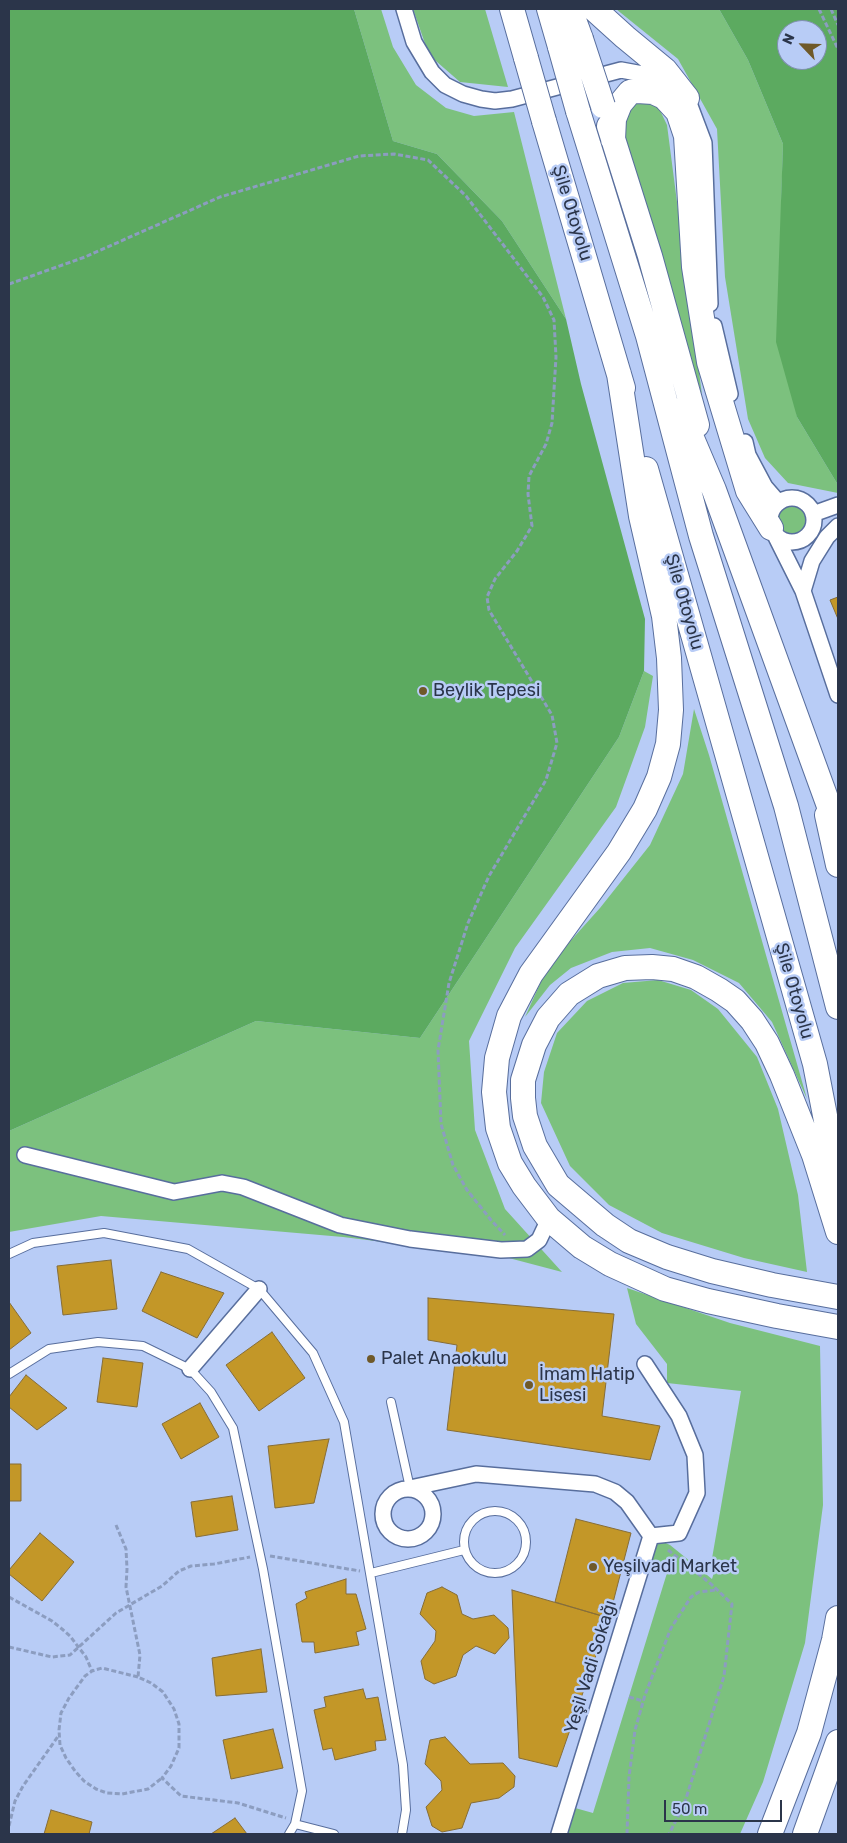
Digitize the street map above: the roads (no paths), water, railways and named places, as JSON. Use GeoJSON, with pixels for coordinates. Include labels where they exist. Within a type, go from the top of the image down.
{"type":"FeatureCollection","features":[{"type":"Feature","properties":{"kind":"highway","name":"Şile Otoyolu"},"geometry":{"type":"LineString","coordinates":[[512,9],[619,374],[815,1064],[834,1162],[838,1199]]}},
{"type":"Feature","properties":{"kind":"highway","name":"Şile Otoyolu"},"geometry":{"type":"LineString","coordinates":[[548,9],[571,43],[578,111],[648,336],[701,536],[786,806],[838,1007]]}},
{"type":"Feature","properties":{"kind":"highway"},"geometry":{"type":"LineString","coordinates":[[570,9],[571,43],[603,106],[614,140],[650,256],[714,490]]}},
{"type":"Feature","properties":{"kind":"highway"},"geometry":{"type":"LineString","coordinates":[[594,9],[665,70],[687,98]]}},
{"type":"Feature","properties":{"kind":"highway"},"geometry":{"type":"LineString","coordinates":[[614,140],[614,119],[620,104],[630,92],[637,90],[653,92],[664,96],[678,112],[686,136],[694,267],[709,362],[748,491],[773,531]]}},
{"type":"Feature","properties":{"kind":"highway"},"geometry":{"type":"LineString","coordinates":[[648,336],[714,490],[838,831]]}},
{"type":"Feature","properties":{"kind":"highway"},"geometry":{"type":"LineString","coordinates":[[619,374],[640,516],[664,616],[669,658],[671,719],[666,752],[659,777],[645,809],[619,852],[531,974],[510,1016],[497,1058],[494,1092],[498,1128],[510,1163],[524,1186],[549,1219],[582,1247],[610,1264],[665,1289],[708,1301],[838,1326]]}},
{"type":"Feature","properties":{"kind":"highway"},"geometry":{"type":"LineString","coordinates":[[818,773],[838,865]]}},
{"type":"Feature","properties":{"kind":"highway"},"geometry":{"type":"LineString","coordinates":[[838,1232],[814,1155],[782,1075],[767,1044],[752,1020],[734,1001],[696,977],[673,969],[652,967],[626,968],[598,976],[569,994],[548,1018],[534,1045],[524,1080],[523,1098],[525,1116],[535,1146],[558,1185],[605,1225],[629,1241],[666,1257],[712,1272],[838,1297]]}},
{"type":"Feature","properties":{"kind":"highway"},"geometry":{"type":"LineString","coordinates":[[770,1834],[809,1733],[834,1640],[838,1618]]}},
{"type":"Feature","properties":{"kind":"highway"},"geometry":{"type":"LineString","coordinates":[[805,1834],[838,1742]]}},
{"type":"Feature","properties":{"kind":"street"},"geometry":{"type":"LineString","coordinates":[[404,9],[414,42],[432,72],[445,85],[463,94],[496,101],[512,99],[622,70],[659,77],[687,98],[704,143],[710,308],[712,317],[728,388],[748,455],[765,487],[778,502]]}},
{"type":"Feature","properties":{"kind":"street"},"geometry":{"type":"LineString","coordinates":[[803,590],[813,521],[805,502],[799,499],[785,499],[778,502],[770,514],[773,531],[803,590],[838,695]]}},
{"type":"Feature","properties":{"kind":"street"},"geometry":{"type":"LineString","coordinates":[[773,531],[781,539],[796,542],[803,540],[813,521],[838,505]]}},
{"type":"Feature","properties":{"kind":"street"},"geometry":{"type":"LineString","coordinates":[[803,590],[812,562],[827,537],[838,526]]}},
{"type":"Feature","properties":{"kind":"street"},"geometry":{"type":"LineString","coordinates":[[25,1155],[174,1192],[222,1183],[243,1187],[340,1225],[410,1239],[501,1250],[527,1249],[539,1240],[549,1219]]}},
{"type":"Feature","properties":{"kind":"street"},"geometry":{"type":"LineString","coordinates":[[190,1369],[259,1289]]}},
{"type":"Feature","properties":{"kind":"street"},"geometry":{"type":"LineString","coordinates":[[410,1488],[476,1474],[595,1484],[615,1492],[627,1502],[651,1536],[679,1533],[697,1493],[695,1454],[679,1416],[645,1364]]}},
{"type":"Feature","properties":{"kind":"street","name":"Yeşil Vadi Sokağı"},"geometry":{"type":"LineString","coordinates":[[559,1834],[651,1536]]}},
{"type":"Feature","properties":{"kind":"lane"},"geometry":{"type":"LineString","coordinates":[[9,1254],[33,1243],[104,1232],[188,1249],[259,1289],[314,1353],[344,1422],[366,1560],[371,1573],[403,1765],[406,1810],[402,1834]]}},
{"type":"Feature","properties":{"kind":"lane"},"geometry":{"type":"LineString","coordinates":[[9,1374],[49,1349],[98,1342],[143,1346],[190,1369],[211,1392],[233,1428],[260,1555],[302,1791],[296,1824],[289,1834]]}},
{"type":"Feature","properties":{"kind":"lane"},"geometry":{"type":"LineString","coordinates":[[391,1402],[410,1488]]}},
{"type":"Feature","properties":{"kind":"lane"},"geometry":{"type":"LineString","coordinates":[[498,1511],[516,1518],[526,1535],[526,1546],[523,1556],[516,1565],[502,1572],[486,1573],[476,1568],[464,1550],[463,1540],[471,1522],[478,1515],[488,1512],[498,1511]]}},
{"type":"Feature","properties":{"kind":"lane"},"geometry":{"type":"LineString","coordinates":[[371,1573],[464,1550]]}},
{"type":"Feature","properties":{"kind":"lane"},"geometry":{"type":"LineString","coordinates":[[296,1824],[334,1834]]}},
{"type":"Feature","properties":{"kind":"place","name":"Beylik Tepesi"},"geometry":{"type":"Point","coordinates":[423,691]}},
{"type":"Feature","properties":{"kind":"place","name":"Palet Anaokulu"},"geometry":{"type":"Point","coordinates":[371,1359]}},
{"type":"Feature","properties":{"kind":"place","name":"İmam Hatip Lisesi"},"geometry":{"type":"Point","coordinates":[529,1385]}},
{"type":"Feature","properties":{"kind":"place","name":"Yeşilvadi Market"},"geometry":{"type":"Point","coordinates":[593,1567]}}]}
